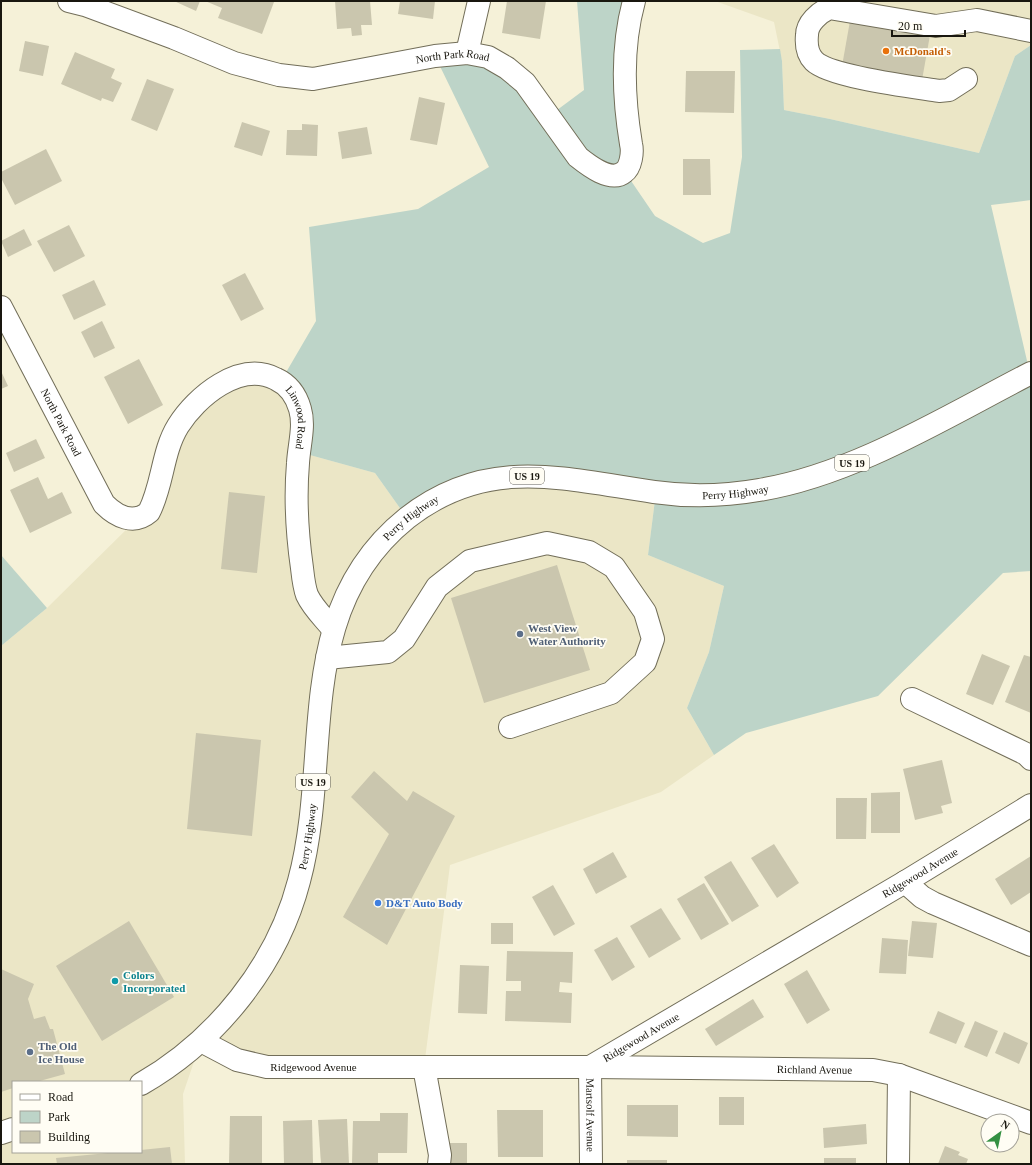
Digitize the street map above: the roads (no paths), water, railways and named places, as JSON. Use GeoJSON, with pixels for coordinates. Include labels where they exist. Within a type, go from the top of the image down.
{"type":"FeatureCollection","features":[{"type":"Feature","properties":{"kind":"street","name":"North Park Road"},"geometry":{"type":"LineString","coordinates":[[70,1],[85,5],[174,38],[234,63],[279,76],[313,79],[435,56],[467,53],[488,58],[507,68],[525,83],[578,157],[589,166],[606,174],[618,176],[625,172],[630,163],[632,149],[627,119],[624,74],[626,35],[634,1]]}},
{"type":"Feature","properties":{"kind":"street"},"geometry":{"type":"LineString","coordinates":[[467,53],[479,1]]}},
{"type":"Feature","properties":{"kind":"street"},"geometry":{"type":"LineString","coordinates":[[966,79],[949,90],[939,90],[849,74],[825,68],[814,61],[808,53],[807,31],[816,16],[829,8],[936,26],[977,20],[1031,31]]}},
{"type":"Feature","properties":{"kind":"street","name":"North Park Road"},"geometry":{"type":"LineString","coordinates":[[1,307],[104,504],[119,516],[137,519]]}},
{"type":"Feature","properties":{"kind":"street","name":"Perry Highway"},"geometry":{"type":"LineString","coordinates":[[142,1083],[183,1056],[220,1022],[254,978],[269,953],[292,904],[306,852],[322,692],[333,628],[343,603],[361,569],[390,534],[424,506],[462,487],[504,477],[527,476],[576,479],[656,492],[679,494],[730,494],[783,486],[808,480],[864,458],[1031,373]]}},
{"type":"Feature","properties":{"kind":"street","name":"Linwood Road"},"geometry":{"type":"LineString","coordinates":[[137,519],[149,512],[171,441],[181,422],[194,405],[218,387],[246,374],[266,375],[281,381],[293,392],[302,418],[296,500],[300,553],[305,587],[310,600],[333,628]]}},
{"type":"Feature","properties":{"kind":"street"},"geometry":{"type":"LineString","coordinates":[[328,658],[388,652],[404,638],[437,587],[470,562],[547,544],[589,552],[614,567],[645,612],[653,639],[645,662],[611,693],[510,727]]}},
{"type":"Feature","properties":{"kind":"street"},"geometry":{"type":"LineString","coordinates":[[912,699],[1026,754],[1031,759]]}},
{"type":"Feature","properties":{"kind":"street","name":"Ridgewood Avenue"},"geometry":{"type":"LineString","coordinates":[[201,1041],[237,1060],[267,1067],[590,1067],[905,882],[1031,805]]}},
{"type":"Feature","properties":{"kind":"street"},"geometry":{"type":"LineString","coordinates":[[905,882],[922,897],[933,903],[1031,944]]}},
{"type":"Feature","properties":{"kind":"street"},"geometry":{"type":"LineString","coordinates":[[424,1067],[439,1161]]}},
{"type":"Feature","properties":{"kind":"street","name":"Richland Avenue"},"geometry":{"type":"LineString","coordinates":[[590,1067],[873,1070],[899,1075],[1031,1123]]}},
{"type":"Feature","properties":{"kind":"street","name":"Martsolf Avenue"},"geometry":{"type":"LineString","coordinates":[[590,1067],[591,1164]]}},
{"type":"Feature","properties":{"kind":"street"},"geometry":{"type":"LineString","coordinates":[[898,1164],[899,1075]]}},
{"type":"Feature","properties":{"kind":"street"},"geometry":{"type":"LineString","coordinates":[[1,1133],[12,1129]]}},
{"type":"Feature","properties":{"kind":"place","name":"McDonald's"},"geometry":{"type":"Point","coordinates":[886,51]}},
{"type":"Feature","properties":{"kind":"place","name":"West View Water Authority"},"geometry":{"type":"Point","coordinates":[520,634]}},
{"type":"Feature","properties":{"kind":"place","name":"D&T Auto Body"},"geometry":{"type":"Point","coordinates":[378,903]}},
{"type":"Feature","properties":{"kind":"place","name":"Colors Incorporated"},"geometry":{"type":"Point","coordinates":[115,981]}},
{"type":"Feature","properties":{"kind":"place","name":"The Old Ice House"},"geometry":{"type":"Point","coordinates":[30,1052]}}]}
